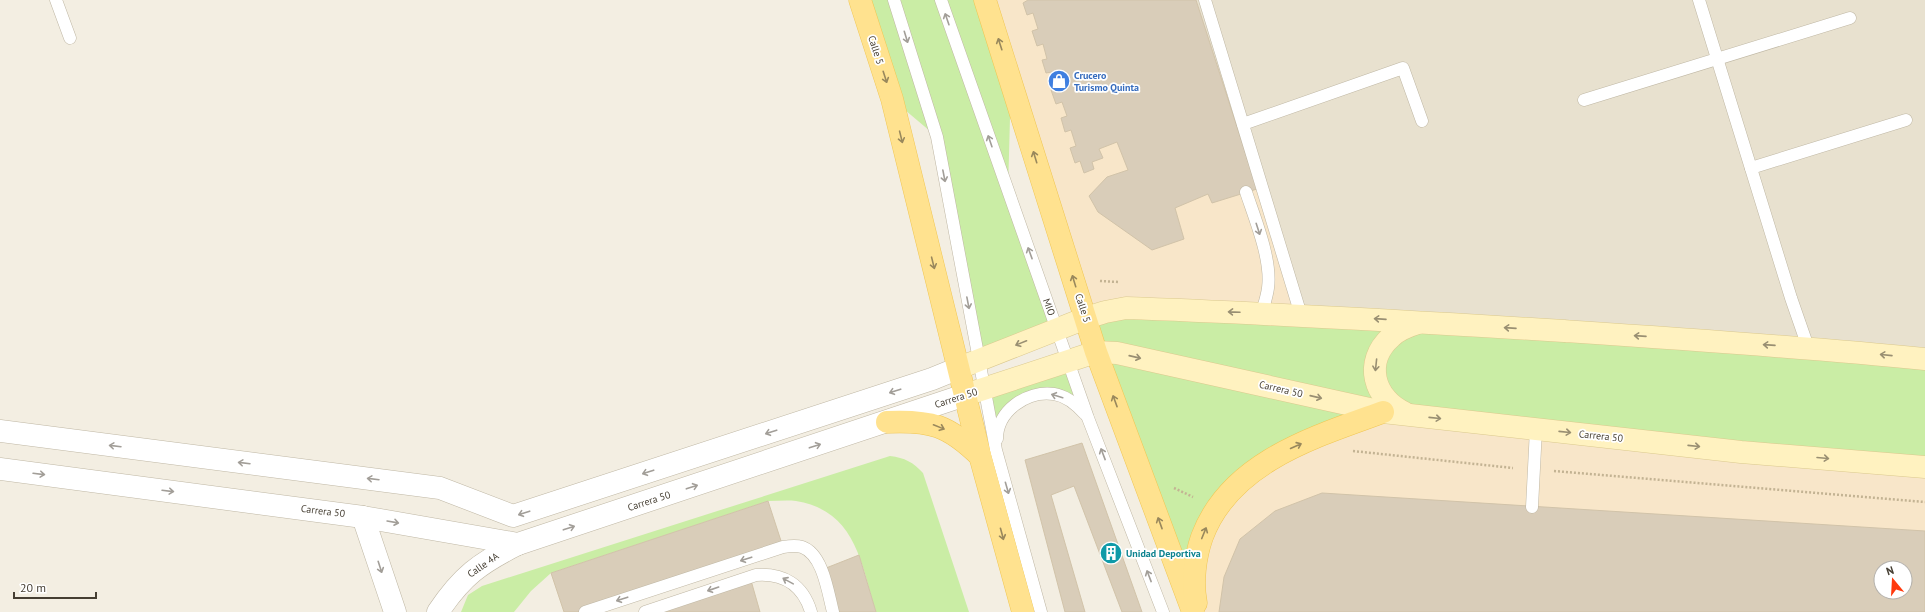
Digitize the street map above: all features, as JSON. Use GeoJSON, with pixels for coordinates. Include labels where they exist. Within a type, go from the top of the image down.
{"type":"FeatureCollection","features":[{"type":"Feature","properties":{"kind":"main road","name":"Calle 5"},"geometry":{"type":"LineString","coordinates":[[860,0],[892,99],[959,368],[975,392],[1023,612]]}},
{"type":"Feature","properties":{"kind":"main road","name":"Calle 5"},"geometry":{"type":"LineString","coordinates":[[986,0],[1096,352],[1193,612]]}},
{"type":"Feature","properties":{"kind":"main road"},"geometry":{"type":"LineString","coordinates":[[959,368],[1086,318],[1105,312],[1126,308],[1301,314],[1808,347],[1925,359]]}},
{"type":"Feature","properties":{"kind":"main road"},"geometry":{"type":"LineString","coordinates":[[1408,414],[1395,408],[1382,395],[1377,386],[1377,359],[1384,344],[1391,336],[1407,327],[1421,322]]}},
{"type":"Feature","properties":{"kind":"main road","name":"Carrera 50"},"geometry":{"type":"LineString","coordinates":[[975,392],[1096,352],[1117,353],[1383,412],[1740,452],[1925,467]]}},
{"type":"Feature","properties":{"kind":"main road"},"geometry":{"type":"LineString","coordinates":[[1198,612],[1194,585],[1197,557],[1204,534],[1215,509],[1242,479],[1274,457],[1327,432],[1383,412]]}},
{"type":"Feature","properties":{"kind":"main road"},"geometry":{"type":"LineString","coordinates":[[887,422],[913,420],[938,426],[988,453]]}},
{"type":"Feature","properties":{"kind":"street"},"geometry":{"type":"LineString","coordinates":[[0,431],[440,488],[513,516],[932,379],[959,368]]}},
{"type":"Feature","properties":{"kind":"street","name":"Carrera 50"},"geometry":{"type":"LineString","coordinates":[[0,469],[363,517],[518,544],[975,392]]}},
{"type":"Feature","properties":{"kind":"street"},"geometry":{"type":"LineString","coordinates":[[363,517],[395,612]]}},
{"type":"Feature","properties":{"kind":"street","name":"Calle 4A"},"geometry":{"type":"LineString","coordinates":[[438,612],[451,593],[469,573],[490,558],[518,544]]}},
{"type":"Feature","properties":{"kind":"lane"},"geometry":{"type":"LineString","coordinates":[[56,0],[70,38]]}},
{"type":"Feature","properties":{"kind":"lane"},"geometry":{"type":"LineString","coordinates":[[894,0],[937,137],[980,360],[975,392]]}},
{"type":"Feature","properties":{"kind":"lane","name":"MIO"},"geometry":{"type":"LineString","coordinates":[[941,0],[1058,329],[1088,418],[1163,612]]}},
{"type":"Feature","properties":{"kind":"lane"},"geometry":{"type":"LineString","coordinates":[[1205,0],[1301,314]]}},
{"type":"Feature","properties":{"kind":"lane"},"geometry":{"type":"LineString","coordinates":[[1699,0],[1808,347]]}},
{"type":"Feature","properties":{"kind":"lane"},"geometry":{"type":"LineString","coordinates":[[1584,100],[1850,18]]}},
{"type":"Feature","properties":{"kind":"lane"},"geometry":{"type":"LineString","coordinates":[[1243,124],[1403,68],[1422,121]]}},
{"type":"Feature","properties":{"kind":"lane"},"geometry":{"type":"LineString","coordinates":[[1752,168],[1906,120]]}},
{"type":"Feature","properties":{"kind":"lane"},"geometry":{"type":"LineString","coordinates":[[1246,192],[1264,248],[1268,288],[1262,312]]}},
{"type":"Feature","properties":{"kind":"lane"},"geometry":{"type":"LineString","coordinates":[[1041,612],[988,453],[1004,415],[1017,403],[1033,395],[1054,394],[1074,402],[1088,418]]}},
{"type":"Feature","properties":{"kind":"lane"},"geometry":{"type":"LineString","coordinates":[[1532,507],[1536,429]]}},
{"type":"Feature","properties":{"kind":"lane"},"geometry":{"type":"LineString","coordinates":[[585,612],[783,547],[793,546],[807,550],[817,560],[833,612]]}},
{"type":"Feature","properties":{"kind":"lane"},"geometry":{"type":"LineString","coordinates":[[645,612],[756,575],[766,574],[779,576],[791,582],[807,599],[812,612]]}},
{"type":"Feature","properties":{"kind":"path"},"geometry":{"type":"LineString","coordinates":[[1349,451],[1534,470],[1925,502]]}},
{"type":"Feature","properties":{"kind":"path"},"geometry":{"type":"LineString","coordinates":[[1170,485],[1215,509]]}},
{"type":"Feature","properties":{"kind":"shaded area"},"geometry":{"type":"Polygon","coordinates":[[[985,0],[1196,0],[1257,189],[1301,315],[1086,318],[985,0]]]}},
{"type":"Feature","properties":{"kind":"shaded area"},"geometry":{"type":"Polygon","coordinates":[[[1196,0],[1925,0],[1925,359],[1301,315],[1257,189],[1196,0]]]}},
{"type":"Feature","properties":{"kind":"shaded area"},"geometry":{"type":"Polygon","coordinates":[[[1383,412],[1925,467],[1925,612],[1198,612],[1194,585],[1232,489],[1383,412]]]}},
{"type":"Feature","properties":{"kind":"green space"},"geometry":{"type":"Polygon","coordinates":[[[860,0],[985,0],[1011,81],[1008,191],[1058,329],[980,360],[937,137],[892,99],[860,0]]]}},
{"type":"Feature","properties":{"kind":"green space"},"geometry":{"type":"Polygon","coordinates":[[[1105,312],[1925,359],[1925,467],[1383,412],[1232,489],[1194,585],[1086,318],[1105,312]]]}},
{"type":"Feature","properties":{"kind":"green space"},"geometry":{"type":"Polygon","coordinates":[[[1069,361],[1088,418],[1054,394],[1017,403],[997,432],[985,389],[1069,361]]]}},
{"type":"Feature","properties":{"kind":"green space"},"geometry":{"type":"Polygon","coordinates":[[[890,456],[908,461],[923,473],[969,612],[876,612],[860,558],[853,542],[844,528],[832,516],[816,507],[796,501],[768,501],[551,573],[531,591],[514,612],[461,612],[468,595],[482,586],[890,456]]]}},
{"type":"Feature","properties":{"kind":"building"},"geometry":{"type":"Polygon","coordinates":[[[1028,0],[1196,0],[1257,189],[1212,203],[1208,194],[1175,208],[1184,239],[1152,250],[1098,212],[1089,196],[1107,177],[1128,170],[1117,142],[1099,149],[1103,158],[1092,162],[1094,169],[1084,173],[1080,161],[1075,163],[1070,148],[1076,146],[1071,130],[1065,132],[1061,118],[1067,116],[1062,102],[1056,104],[1051,90],[1057,88],[1052,72],[1046,73],[1042,60],[1047,59],[1043,44],[1037,46],[1032,31],[1038,29],[1033,13],[1027,15],[1023,3],[1028,0]]]}},
{"type":"Feature","properties":{"kind":"building","name":"Unidad Deportiva"},"geometry":{"type":"Polygon","coordinates":[[[1082,443],[1142,612],[1122,612],[1074,486],[1051,495],[1085,612],[1065,612],[1025,460],[1082,443]]]}},
{"type":"Feature","properties":{"kind":"building"},"geometry":{"type":"Polygon","coordinates":[[[1322,493],[1925,531],[1925,612],[1219,612],[1224,577],[1240,539],[1275,511],[1322,493]]]}},
{"type":"Feature","properties":{"kind":"building"},"geometry":{"type":"Polygon","coordinates":[[[768,501],[783,547],[585,612],[564,612],[551,573],[768,501]]]}},
{"type":"Feature","properties":{"kind":"building"},"geometry":{"type":"Polygon","coordinates":[[[859,555],[876,612],[833,612],[821,570],[859,555]]]}},
{"type":"Feature","properties":{"kind":"building"},"geometry":{"type":"Polygon","coordinates":[[[750,577],[760,612],[645,612],[750,577]]]}},
{"type":"Feature","properties":{"kind":"place","name":"Crucero Turismo Quinta"},"geometry":{"type":"Point","coordinates":[1059,81]}},
{"type":"Feature","properties":{"kind":"place","name":"Unidad Deportiva"},"geometry":{"type":"Point","coordinates":[1111,553]}}]}
